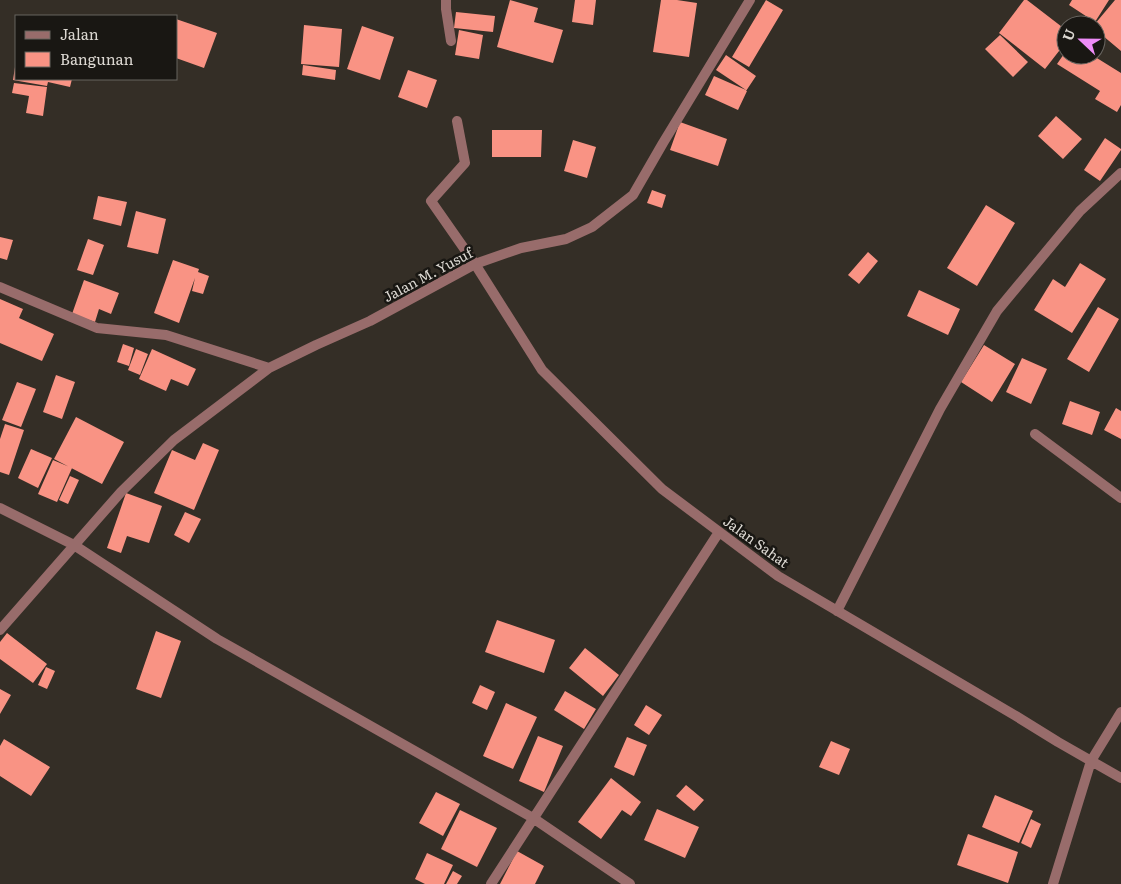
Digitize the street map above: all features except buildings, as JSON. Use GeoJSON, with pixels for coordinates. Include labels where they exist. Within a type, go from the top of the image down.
{"type":"FeatureCollection","features":[{"type":"Feature","properties":{"kind":"street"},"geometry":{"type":"LineString","coordinates":[[446,0],[451,41]]}},
{"type":"Feature","properties":{"kind":"street","name":"Jalan M. Yusuf"},"geometry":{"type":"LineString","coordinates":[[0,630],[121,492],[174,440],[269,368],[370,321],[475,264],[521,248],[566,239],[592,227],[633,195],[750,0]]}},
{"type":"Feature","properties":{"kind":"street","name":"Jalan Sahat"},"geometry":{"type":"LineString","coordinates":[[457,121],[466,163],[431,201],[475,264],[542,370],[662,489],[778,576],[1121,778]]}},
{"type":"Feature","properties":{"kind":"street"},"geometry":{"type":"LineString","coordinates":[[837,611],[940,409],[997,311],[1080,210],[1121,173]]}},
{"type":"Feature","properties":{"kind":"street"},"geometry":{"type":"LineString","coordinates":[[0,287],[98,328],[166,336],[269,368]]}},
{"type":"Feature","properties":{"kind":"street"},"geometry":{"type":"LineString","coordinates":[[1035,434],[1121,498]]}},
{"type":"Feature","properties":{"kind":"street"},"geometry":{"type":"LineString","coordinates":[[0,508],[74,545],[217,639],[533,818],[630,884]]}},
{"type":"Feature","properties":{"kind":"street"},"geometry":{"type":"LineString","coordinates":[[491,884],[719,532]]}},
{"type":"Feature","properties":{"kind":"street"},"geometry":{"type":"LineString","coordinates":[[1053,884],[1091,761],[1121,712]]}}]}
